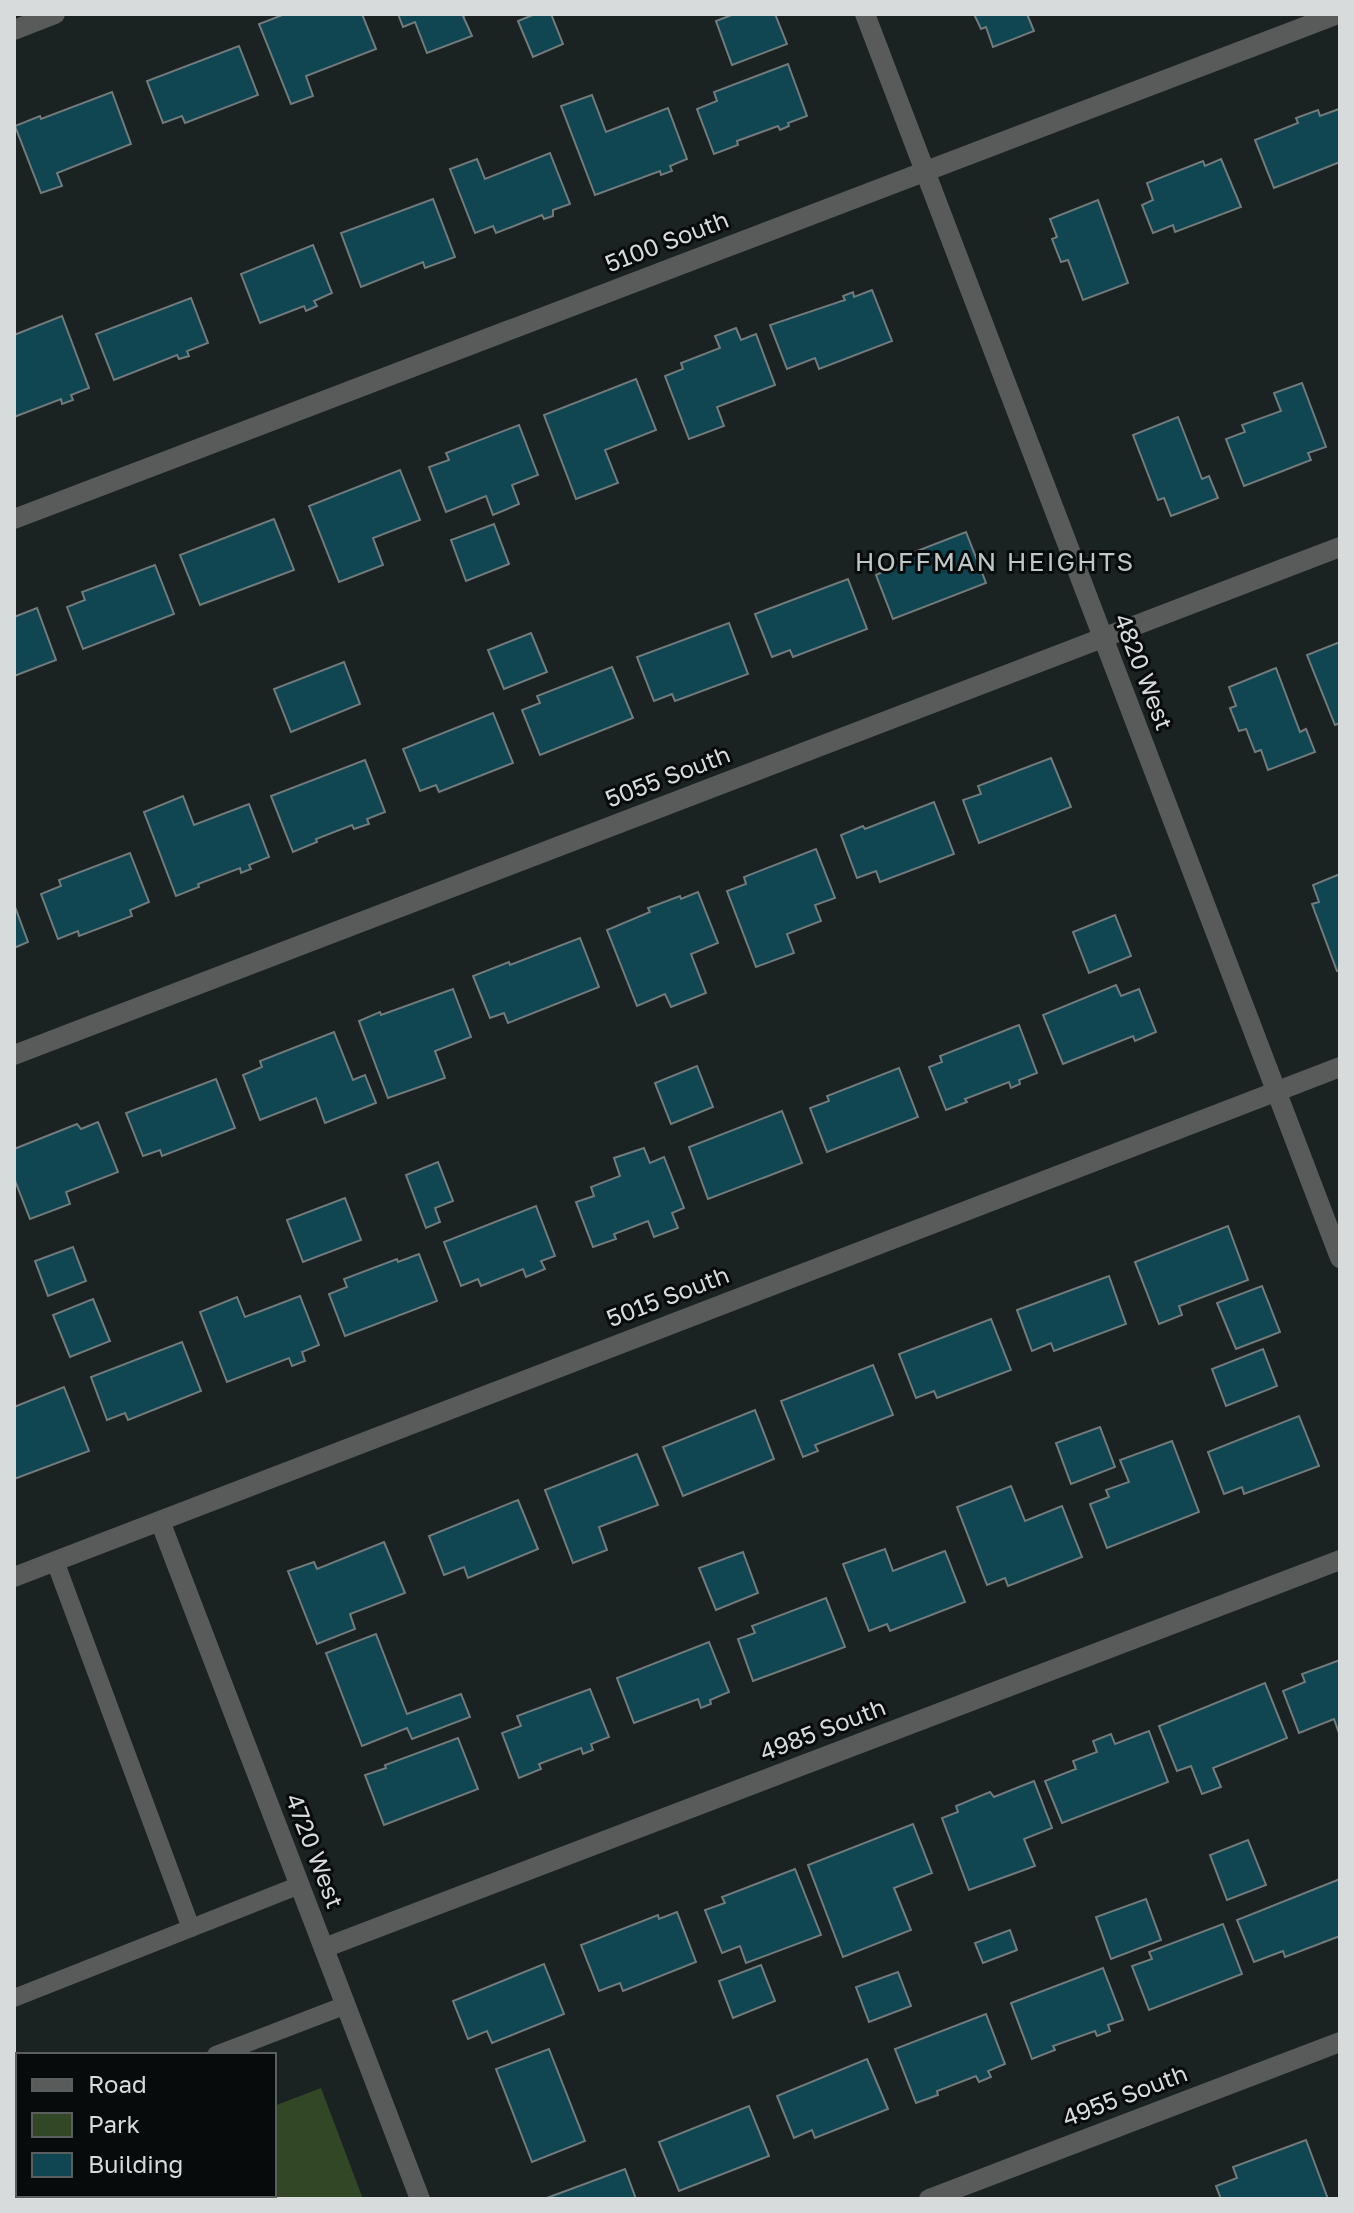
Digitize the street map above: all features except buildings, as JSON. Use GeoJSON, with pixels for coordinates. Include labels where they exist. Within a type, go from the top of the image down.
{"type":"FeatureCollection","features":[{"type":"Feature","properties":{"kind":"street"},"geometry":{"type":"LineString","coordinates":[[14,30],[55,14]]}},
{"type":"Feature","properties":{"kind":"street","name":"4820 West"},"geometry":{"type":"LineString","coordinates":[[865,14],[1340,1258]]}},
{"type":"Feature","properties":{"kind":"street","name":"5100 South"},"geometry":{"type":"LineString","coordinates":[[14,519],[1338,14]]}},
{"type":"Feature","properties":{"kind":"street","name":"5055 South"},"geometry":{"type":"LineString","coordinates":[[14,1055],[1340,547]]}},
{"type":"Feature","properties":{"kind":"street","name":"5015 South"},"geometry":{"type":"LineString","coordinates":[[14,1577],[1340,1067]]}},
{"type":"Feature","properties":{"kind":"street","name":"4720 West"},"geometry":{"type":"LineString","coordinates":[[160,1521],[420,2199]]}},
{"type":"Feature","properties":{"kind":"street","name":"4985 South"},"geometry":{"type":"LineString","coordinates":[[324,1948],[1340,1560]]}},
{"type":"Feature","properties":{"kind":"street","name":"4955 South"},"geometry":{"type":"LineString","coordinates":[[929,2199],[1340,2042]]}},
{"type":"Feature","properties":{"kind":"lane"},"geometry":{"type":"LineString","coordinates":[[55,1561],[191,1928]]}},
{"type":"Feature","properties":{"kind":"lane"},"geometry":{"type":"LineString","coordinates":[[14,1998],[300,1885]]}},
{"type":"Feature","properties":{"kind":"lane"},"geometry":{"type":"LineString","coordinates":[[221,2053],[346,2005]]}},
{"type":"Feature","properties":{"kind":"green space"},"geometry":{"type":"Polygon","coordinates":[[[321,2088],[363,2199],[32,2199],[276,2197],[276,2105],[321,2088]]]}},
{"type":"Feature","properties":{"kind":"district","name":"HOFFMAN HEIGHTS"},"geometry":{"type":"Point","coordinates":[995,562]}}]}
